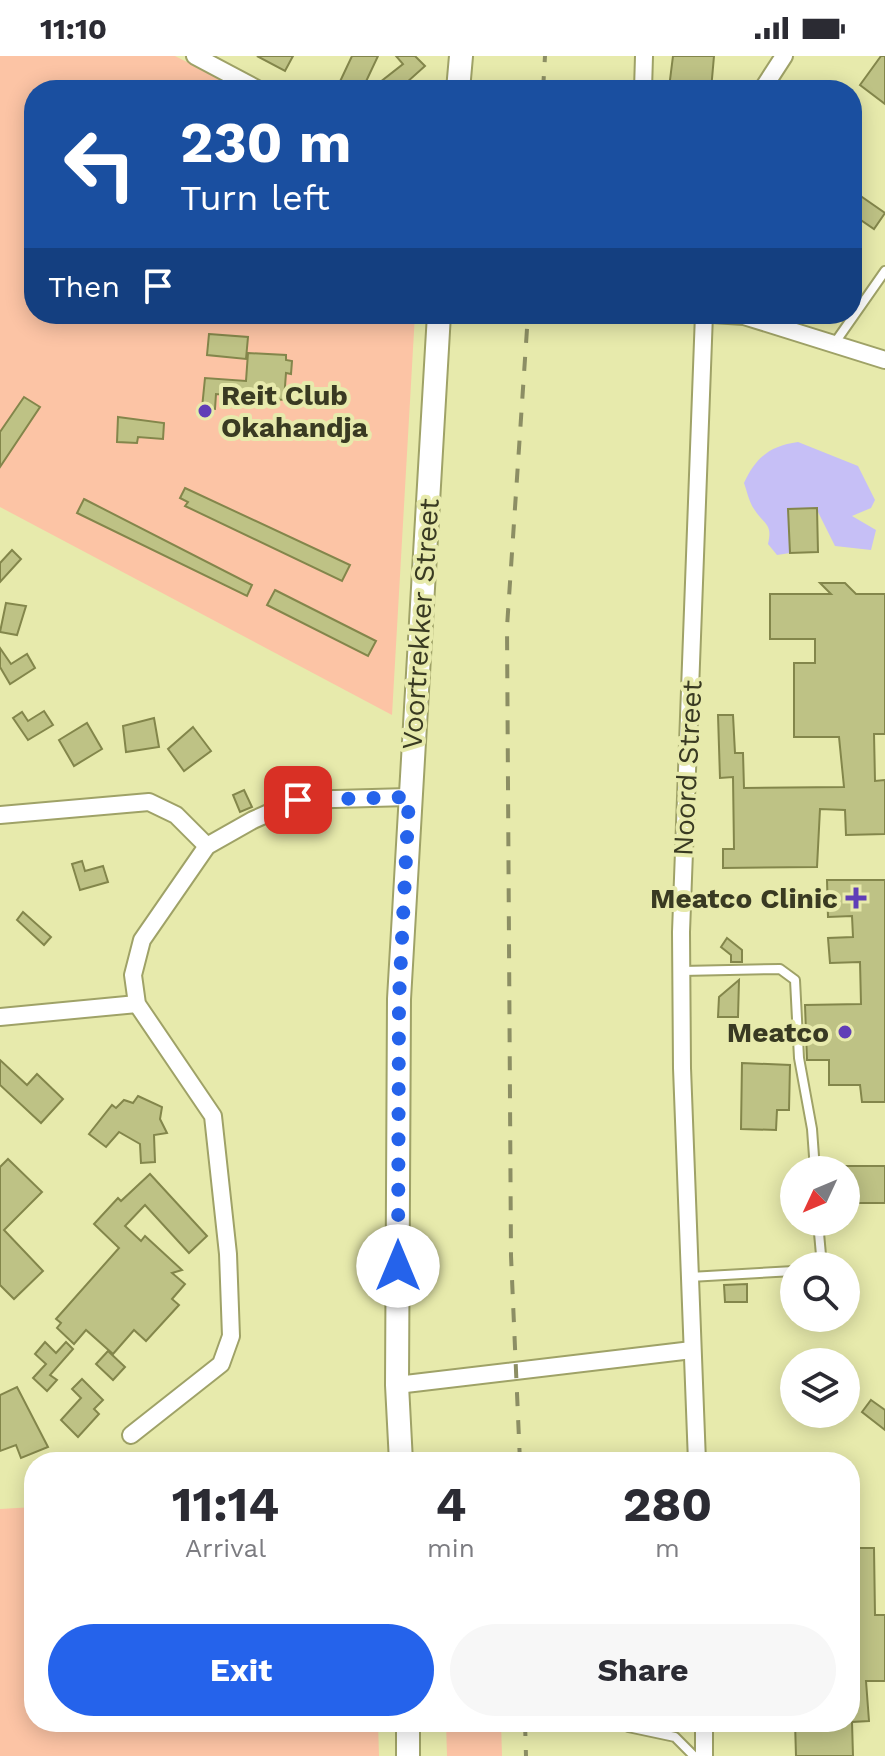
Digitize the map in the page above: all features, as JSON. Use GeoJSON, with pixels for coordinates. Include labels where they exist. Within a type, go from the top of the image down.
{"type":"FeatureCollection","features":[{"type":"Feature","properties":{"kind":"main road"},"geometry":{"type":"LineString","coordinates":[[459,80],[461,56]]}},
{"type":"Feature","properties":{"kind":"main road","name":"Voortrekker Street"},"geometry":{"type":"LineString","coordinates":[[400,1452],[397,1385],[399,999],[438,324]]}},
{"type":"Feature","properties":{"kind":"main road"},"geometry":{"type":"LineString","coordinates":[[408,1732],[408,1756]]}},
{"type":"Feature","properties":{"kind":"street"},"geometry":{"type":"LineString","coordinates":[[195,56],[240,80]]}},
{"type":"Feature","properties":{"kind":"street"},"geometry":{"type":"LineString","coordinates":[[643,80],[644,56]]}},
{"type":"Feature","properties":{"kind":"street"},"geometry":{"type":"LineString","coordinates":[[768,80],[784,56]]}},
{"type":"Feature","properties":{"kind":"street","name":"Noord Street"},"geometry":{"type":"LineString","coordinates":[[697,1452],[682,971],[684,797],[704,324]]}},
{"type":"Feature","properties":{"kind":"street"},"geometry":{"type":"LineString","coordinates":[[770,324],[885,360]]}},
{"type":"Feature","properties":{"kind":"street"},"geometry":{"type":"LineString","coordinates":[[131,1435],[221,1364],[231,1336],[228,1254],[213,1116],[137,1004],[133,975],[142,940],[207,846],[298,800],[409,797]]}},
{"type":"Feature","properties":{"kind":"street"},"geometry":{"type":"LineString","coordinates":[[2,810],[149,802],[176,815],[207,846]]}},
{"type":"Feature","properties":{"kind":"street"},"geometry":{"type":"LineString","coordinates":[[0,1017],[137,1004]]}},
{"type":"Feature","properties":{"kind":"street"},"geometry":{"type":"LineString","coordinates":[[397,1385],[692,1350]]}},
{"type":"Feature","properties":{"kind":"street"},"geometry":{"type":"LineString","coordinates":[[704,1732],[704,1756]]}},
{"type":"Feature","properties":{"kind":"lane"},"geometry":{"type":"LineString","coordinates":[[862,304],[885,271]]}},
{"type":"Feature","properties":{"kind":"lane"},"geometry":{"type":"LineString","coordinates":[[834,344],[848,324]]}},
{"type":"Feature","properties":{"kind":"lane"},"geometry":{"type":"LineString","coordinates":[[682,971],[780,969],[795,980],[799,1058],[814,1156]]}},
{"type":"Feature","properties":{"kind":"lane"},"geometry":{"type":"LineString","coordinates":[[689,1277],[780,1272]]}},
{"type":"Feature","properties":{"kind":"lane"},"geometry":{"type":"LineString","coordinates":[[652,1732],[675,1737],[694,1756]]}},
{"type":"Feature","properties":{"kind":"shaded area","name":"Reit Club Okahandja"},"geometry":{"type":"Polygon","coordinates":[[[0,56],[175,56],[222,80],[24,80],[24,324],[414,324],[392,715],[0,507],[0,56]]]}},
{"type":"Feature","properties":{"kind":"shaded area"},"geometry":{"type":"Polygon","coordinates":[[[798,442],[858,466],[875,500],[871,508],[852,516],[876,530],[871,550],[835,546],[816,508],[788,509],[790,553],[777,555],[768,544],[768,528],[752,506],[744,483],[765,454],[779,446],[798,442]]]}},
{"type":"Feature","properties":{"kind":"shaded area"},"geometry":{"type":"Polygon","coordinates":[[[24,1508],[24,1732],[378,1732],[379,1756],[0,1756],[0,1509],[24,1508]]]}},
{"type":"Feature","properties":{"kind":"shaded area"},"geometry":{"type":"Polygon","coordinates":[[[446,1732],[501,1732],[502,1756],[447,1756],[446,1732]]]}},
{"type":"Feature","properties":{"kind":"building"},"geometry":{"type":"Polygon","coordinates":[[[257,56],[293,56],[285,71],[257,56]]]}},
{"type":"Feature","properties":{"kind":"building"},"geometry":{"type":"Polygon","coordinates":[[[352,56],[378,56],[367,80],[341,80],[352,56]]]}},
{"type":"Feature","properties":{"kind":"building"},"geometry":{"type":"Polygon","coordinates":[[[396,56],[415,56],[425,66],[409,80],[383,80],[403,64],[396,56]]]}},
{"type":"Feature","properties":{"kind":"building"},"geometry":{"type":"Polygon","coordinates":[[[673,56],[714,56],[712,80],[670,80],[673,56]]]}},
{"type":"Feature","properties":{"kind":"building"},"geometry":{"type":"Polygon","coordinates":[[[881,56],[885,56],[885,104],[862,87],[881,56]]]}},
{"type":"Feature","properties":{"kind":"building"},"geometry":{"type":"Polygon","coordinates":[[[862,197],[885,213],[874,229],[862,221],[862,197]]]}},
{"type":"Feature","properties":{"kind":"building"},"geometry":{"type":"Polygon","coordinates":[[[209,334],[248,337],[246,359],[207,355],[209,334]]]}},
{"type":"Feature","properties":{"kind":"building"},"geometry":{"type":"Polygon","coordinates":[[[248,353],[286,355],[286,360],[292,361],[291,374],[286,373],[284,400],[216,394],[215,409],[202,408],[205,378],[246,381],[248,353]]]}},
{"type":"Feature","properties":{"kind":"building"},"geometry":{"type":"Polygon","coordinates":[[[24,397],[40,407],[0,467],[0,432],[24,397]]]}},
{"type":"Feature","properties":{"kind":"building"},"geometry":{"type":"Polygon","coordinates":[[[118,417],[164,423],[163,439],[138,437],[137,443],[117,442],[118,417]]]}},
{"type":"Feature","properties":{"kind":"building"},"geometry":{"type":"Polygon","coordinates":[[[185,488],[350,565],[342,581],[185,506],[188,502],[180,498],[185,488]]]}},
{"type":"Feature","properties":{"kind":"building"},"geometry":{"type":"Polygon","coordinates":[[[84,499],[252,585],[247,596],[77,513],[84,499]]]}},
{"type":"Feature","properties":{"kind":"building"},"geometry":{"type":"Polygon","coordinates":[[[817,508],[818,552],[790,553],[788,509],[817,508]]]}},
{"type":"Feature","properties":{"kind":"building"},"geometry":{"type":"Polygon","coordinates":[[[12,550],[21,559],[0,582],[0,563],[12,550]]]}},
{"type":"Feature","properties":{"kind":"building"},"geometry":{"type":"Polygon","coordinates":[[[820,583],[845,583],[856,594],[885,594],[885,734],[874,734],[875,781],[885,780],[885,834],[846,835],[845,810],[820,809],[817,867],[723,868],[723,849],[734,849],[733,777],[720,778],[718,715],[733,715],[735,753],[743,753],[744,788],[844,787],[839,737],[794,737],[794,663],[815,663],[815,639],[770,639],[770,594],[831,594],[820,583]]]}},
{"type":"Feature","properties":{"kind":"building"},"geometry":{"type":"Polygon","coordinates":[[[275,590],[376,641],[368,656],[267,605],[275,590]]]}},
{"type":"Feature","properties":{"kind":"building"},"geometry":{"type":"Polygon","coordinates":[[[6,603],[26,606],[17,635],[0,632],[6,603]]]}},
{"type":"Feature","properties":{"kind":"building"},"geometry":{"type":"Polygon","coordinates":[[[0,648],[11,664],[27,654],[35,668],[10,684],[0,667],[0,648]]]}},
{"type":"Feature","properties":{"kind":"building"},"geometry":{"type":"Polygon","coordinates":[[[44,711],[53,725],[28,740],[13,718],[22,712],[28,721],[44,711]]]}},
{"type":"Feature","properties":{"kind":"building"},"geometry":{"type":"Polygon","coordinates":[[[154,718],[159,747],[126,752],[123,726],[154,718]]]}},
{"type":"Feature","properties":{"kind":"building"},"geometry":{"type":"Polygon","coordinates":[[[87,723],[102,749],[74,766],[59,740],[87,723]]]}},
{"type":"Feature","properties":{"kind":"building"},"geometry":{"type":"Polygon","coordinates":[[[193,727],[211,751],[184,771],[168,749],[193,727]]]}},
{"type":"Feature","properties":{"kind":"building"},"geometry":{"type":"Polygon","coordinates":[[[244,790],[252,807],[240,812],[233,795],[244,790]]]}},
{"type":"Feature","properties":{"kind":"building"},"geometry":{"type":"Polygon","coordinates":[[[82,861],[85,871],[103,866],[108,882],[80,890],[72,864],[82,861]]]}},
{"type":"Feature","properties":{"kind":"building","name":"Meatco"},"geometry":{"type":"Polygon","coordinates":[[[827,880],[885,880],[885,1102],[862,1102],[860,1085],[829,1085],[829,1060],[807,1060],[805,1005],[861,1004],[860,962],[830,963],[828,938],[853,937],[852,916],[828,917],[827,880]]]}},
{"type":"Feature","properties":{"kind":"building"},"geometry":{"type":"Polygon","coordinates":[[[23,912],[51,937],[44,945],[17,920],[23,912]]]}},
{"type":"Feature","properties":{"kind":"building"},"geometry":{"type":"Polygon","coordinates":[[[727,938],[742,950],[742,962],[731,962],[731,955],[721,947],[727,938]]]}},
{"type":"Feature","properties":{"kind":"building"},"geometry":{"type":"Polygon","coordinates":[[[739,980],[738,1017],[718,1017],[719,997],[739,980]]]}},
{"type":"Feature","properties":{"kind":"building"},"geometry":{"type":"Polygon","coordinates":[[[0,1060],[27,1085],[37,1074],[63,1099],[41,1123],[0,1085],[0,1060]]]}},
{"type":"Feature","properties":{"kind":"building"},"geometry":{"type":"Polygon","coordinates":[[[742,1063],[790,1065],[789,1110],[777,1110],[776,1130],[741,1129],[742,1063]]]}},
{"type":"Feature","properties":{"kind":"building"},"geometry":{"type":"Polygon","coordinates":[[[138,1096],[162,1107],[160,1119],[167,1133],[154,1135],[155,1162],[141,1163],[140,1144],[119,1132],[106,1147],[89,1134],[112,1105],[116,1108],[124,1100],[133,1103],[138,1096]]]}},
{"type":"Feature","properties":{"kind":"building"},"geometry":{"type":"Polygon","coordinates":[[[8,1159],[42,1192],[4,1230],[43,1271],[14,1299],[0,1285],[0,1167],[8,1159]]]}},
{"type":"Feature","properties":{"kind":"building"},"geometry":{"type":"Polygon","coordinates":[[[860,1166],[885,1166],[885,1203],[860,1203],[860,1166]]]}},
{"type":"Feature","properties":{"kind":"building"},"geometry":{"type":"Polygon","coordinates":[[[150,1174],[207,1236],[189,1253],[145,1205],[125,1226],[141,1241],[145,1236],[182,1270],[172,1273],[185,1284],[172,1299],[179,1305],[146,1341],[134,1330],[113,1354],[86,1330],[74,1344],[57,1328],[61,1323],[56,1319],[119,1248],[94,1224],[118,1198],[121,1201],[150,1174]]]}},
{"type":"Feature","properties":{"kind":"building"},"geometry":{"type":"Polygon","coordinates":[[[747,1284],[747,1302],[725,1302],[724,1285],[747,1284]]]}},
{"type":"Feature","properties":{"kind":"building"},"geometry":{"type":"Polygon","coordinates":[[[45,1342],[56,1353],[66,1342],[73,1349],[50,1375],[57,1380],[47,1391],[33,1378],[46,1364],[35,1354],[45,1342]]]}},
{"type":"Feature","properties":{"kind":"building"},"geometry":{"type":"Polygon","coordinates":[[[108,1351],[125,1367],[113,1380],[96,1364],[108,1351]]]}},
{"type":"Feature","properties":{"kind":"building"},"geometry":{"type":"Polygon","coordinates":[[[82,1379],[103,1400],[94,1409],[99,1414],[78,1437],[61,1420],[81,1398],[72,1389],[82,1379]]]}},
{"type":"Feature","properties":{"kind":"building"},"geometry":{"type":"Polygon","coordinates":[[[17,1387],[48,1447],[24,1452],[21,1458],[16,1445],[0,1451],[0,1395],[17,1387]]]}},
{"type":"Feature","properties":{"kind":"building"},"geometry":{"type":"Polygon","coordinates":[[[871,1400],[885,1410],[885,1430],[862,1412],[871,1400]]]}},
{"type":"Feature","properties":{"kind":"building"},"geometry":{"type":"Polygon","coordinates":[[[860,1548],[874,1548],[875,1615],[885,1615],[885,1681],[866,1681],[869,1721],[860,1722],[860,1548]]]}},
{"type":"Feature","properties":{"kind":"building"},"geometry":{"type":"Polygon","coordinates":[[[795,1732],[852,1732],[853,1756],[796,1756],[795,1732]]]}},
{"type":"Feature","properties":{"kind":"railway"},"geometry":{"type":"LineString","coordinates":[[544,80],[545,56]]}},
{"type":"Feature","properties":{"kind":"railway"},"geometry":{"type":"LineString","coordinates":[[520,1452],[511,1256],[507,627],[527,324]]}},
{"type":"Feature","properties":{"kind":"railway"},"geometry":{"type":"LineString","coordinates":[[525,1732],[526,1756]]}},
{"type":"Feature","properties":{"kind":"place","name":"Reit Club Okahandja"},"geometry":{"type":"Point","coordinates":[205,411]}},
{"type":"Feature","properties":{"kind":"place","name":"Meatco Clinic"},"geometry":{"type":"Point","coordinates":[856,898]}},
{"type":"Feature","properties":{"kind":"place","name":"Meatco"},"geometry":{"type":"Point","coordinates":[845,1032]}},
{"type":"Feature","properties":{"kind":"route"},"geometry":{"type":"LineString","coordinates":[[298,800],[409,797],[399,999],[398,1266]]}}]}
